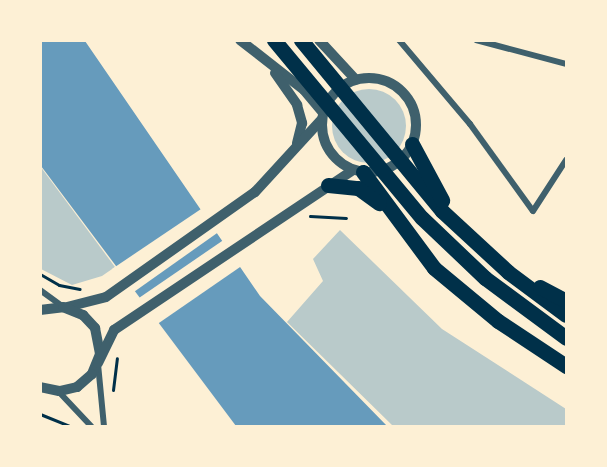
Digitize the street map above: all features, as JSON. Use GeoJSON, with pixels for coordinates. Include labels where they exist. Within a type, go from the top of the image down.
{"type":"FeatureCollection","features":[{"type":"Feature","properties":{"kind":"highway"},"geometry":{"type":"LineString","coordinates":[[273,40],[429,225],[485,278],[567,338]]}},
{"type":"Feature","properties":{"kind":"highway"},"geometry":{"type":"LineString","coordinates":[[301,40],[442,211],[508,272],[567,315]]}},
{"type":"Feature","properties":{"kind":"highway"},"geometry":{"type":"LineString","coordinates":[[412,144],[427,176],[455,218],[508,266],[567,301]]}},
{"type":"Feature","properties":{"kind":"highway"},"geometry":{"type":"LineString","coordinates":[[358,171],[434,268],[498,321],[567,366]]}},
{"type":"Feature","properties":{"kind":"highway"},"geometry":{"type":"LineString","coordinates":[[328,185],[344,185],[366,192],[411,236]]}},
{"type":"Feature","properties":{"kind":"street"},"geometry":{"type":"LineString","coordinates":[[240,40],[285,84],[297,105],[302,123],[296,147]]}},
{"type":"Feature","properties":{"kind":"street"},"geometry":{"type":"LineString","coordinates":[[319,40],[356,80]]}},
{"type":"Feature","properties":{"kind":"street"},"geometry":{"type":"LineString","coordinates":[[399,40],[470,124],[533,211],[567,160]]}},
{"type":"Feature","properties":{"kind":"street"},"geometry":{"type":"LineString","coordinates":[[476,40],[567,64]]}},
{"type":"Feature","properties":{"kind":"street"},"geometry":{"type":"LineString","coordinates":[[260,58],[304,90],[322,116],[328,150],[358,171]]}},
{"type":"Feature","properties":{"kind":"street"},"geometry":{"type":"LineString","coordinates":[[40,310],[65,307],[106,297],[255,192],[322,116],[335,92],[356,80],[382,80],[404,94],[415,118],[412,144],[389,168],[358,171],[328,185],[124,322],[110,336],[98,363],[83,383],[59,391],[42,389]]}},
{"type":"Feature","properties":{"kind":"street"},"geometry":{"type":"LineString","coordinates":[[40,290],[65,307],[83,315],[95,328],[100,345],[98,363],[105,426]]}},
{"type":"Feature","properties":{"kind":"street"},"geometry":{"type":"LineString","coordinates":[[59,391],[91,426]]}},
{"type":"Feature","properties":{"kind":"path"},"geometry":{"type":"LineString","coordinates":[[303,218],[322,214],[346,218]]}},
{"type":"Feature","properties":{"kind":"path"},"geometry":{"type":"LineString","coordinates":[[40,274],[68,287]]}},
{"type":"Feature","properties":{"kind":"path"},"geometry":{"type":"LineString","coordinates":[[113,395],[120,348]]}},
{"type":"Feature","properties":{"kind":"path"},"geometry":{"type":"LineString","coordinates":[[40,414],[69,426]]}},
{"type":"Feature","properties":{"kind":"shaded area"},"geometry":{"type":"Polygon","coordinates":[[[369,89],[383,92],[395,100],[403,112],[406,126],[403,140],[395,152],[383,160],[369,163],[355,160],[343,152],[335,140],[332,126],[335,112],[343,100],[355,92],[369,89]]]}},
{"type":"Feature","properties":{"kind":"shaded area"},"geometry":{"type":"Polygon","coordinates":[[[40,166],[115,267],[102,276],[72,285],[41,269],[40,166]]]}},
{"type":"Feature","properties":{"kind":"shaded area"},"geometry":{"type":"Polygon","coordinates":[[[340,230],[442,329],[566,409],[566,426],[393,426],[287,322],[323,281],[313,259],[340,230]]]}},
{"type":"Feature","properties":{"kind":"water"},"geometry":{"type":"Polygon","coordinates":[[[40,41],[85,41],[260,296],[387,426],[236,426],[41,166],[40,41]]]}},
{"type":"Feature","properties":{"kind":"pier"},"geometry":{"type":"Polygon","coordinates":[[[204,207],[220,231],[131,294],[112,269],[204,207]]]}},
{"type":"Feature","properties":{"kind":"pier"},"geometry":{"type":"Polygon","coordinates":[[[225,239],[243,265],[156,325],[136,300],[225,239]]]}}]}
